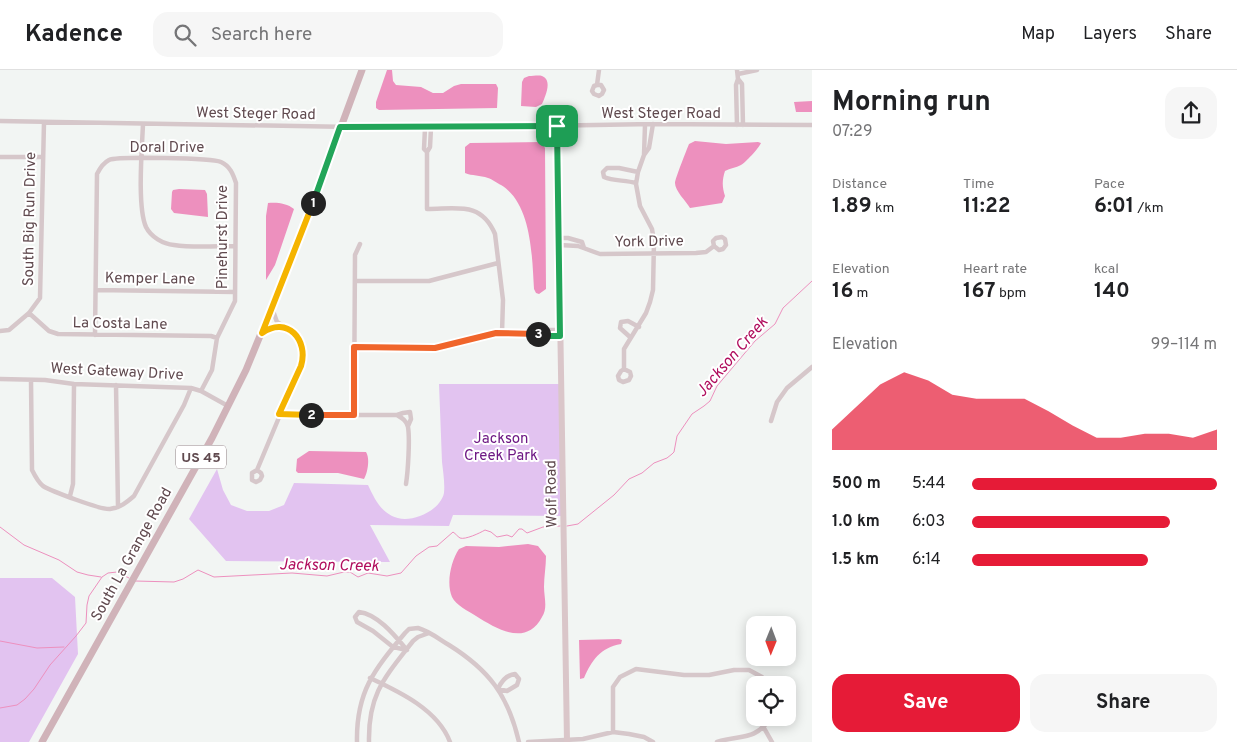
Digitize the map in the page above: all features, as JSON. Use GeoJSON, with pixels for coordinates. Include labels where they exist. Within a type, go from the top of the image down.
{"type":"FeatureCollection","features":[{"type":"Feature","properties":{"kind":"main road","name":"South La Grange Road"},"geometry":{"type":"LineString","coordinates":[[42,742],[228,406],[272,308],[362,70]]}},
{"type":"Feature","properties":{"kind":"main road","name":"Wolf Road"},"geometry":{"type":"LineString","coordinates":[[557,126],[566,740]]}},
{"type":"Feature","properties":{"kind":"street"},"geometry":{"type":"LineString","coordinates":[[597,84],[599,70]]}},
{"type":"Feature","properties":{"kind":"street"},"geometry":{"type":"LineString","coordinates":[[738,74],[757,70]]}},
{"type":"Feature","properties":{"kind":"street"},"geometry":{"type":"LineString","coordinates":[[737,125],[736,84],[738,74]]}},
{"type":"Feature","properties":{"kind":"street"},"geometry":{"type":"LineString","coordinates":[[738,74],[742,84],[743,125]]}},
{"type":"Feature","properties":{"kind":"street","name":"West Steger Road"},"geometry":{"type":"LineString","coordinates":[[0,121],[425,128],[653,124],[812,125]]}},
{"type":"Feature","properties":{"kind":"street","name":"South Big Run Drive"},"geometry":{"type":"LineString","coordinates":[[29,313],[40,298],[44,122]]}},
{"type":"Feature","properties":{"kind":"street"},"geometry":{"type":"LineString","coordinates":[[143,124],[142,213],[146,228],[154,237],[174,246],[236,246]]}},
{"type":"Feature","properties":{"kind":"street"},"geometry":{"type":"LineString","coordinates":[[624,369],[624,349],[639,327],[650,302],[654,277],[652,229],[636,194],[638,172],[644,155],[649,148],[653,124]]}},
{"type":"Feature","properties":{"kind":"street"},"geometry":{"type":"LineString","coordinates":[[644,155],[645,125]]}},
{"type":"Feature","properties":{"kind":"street"},"geometry":{"type":"LineString","coordinates":[[425,128],[424,149],[427,152]]}},
{"type":"Feature","properties":{"kind":"street"},"geometry":{"type":"LineString","coordinates":[[431,128],[430,147],[427,152],[427,209],[466,209],[484,215],[491,224],[495,234],[503,300],[502,333]]}},
{"type":"Feature","properties":{"kind":"street"},"geometry":{"type":"LineString","coordinates":[[0,157],[44,157]]}},
{"type":"Feature","properties":{"kind":"street","name":"Doral Drive"},"geometry":{"type":"LineString","coordinates":[[96,290],[97,174],[103,164],[111,159],[211,159],[222,162],[229,168]]}},
{"type":"Feature","properties":{"kind":"street","name":"Pinehurst Drive"},"geometry":{"type":"LineString","coordinates":[[201,391],[212,370],[217,338],[234,300],[236,183],[233,172],[229,168]]}},
{"type":"Feature","properties":{"kind":"street"},"geometry":{"type":"LineString","coordinates":[[636,183],[626,180],[607,179],[604,178],[602,172],[607,168],[619,168],[638,172]]}},
{"type":"Feature","properties":{"kind":"street","name":"York Drive"},"geometry":{"type":"LineString","coordinates":[[559,241],[600,254],[706,252],[714,246]]}},
{"type":"Feature","properties":{"kind":"street"},"geometry":{"type":"LineString","coordinates":[[354,415],[355,255],[360,244]]}},
{"type":"Feature","properties":{"kind":"street"},"geometry":{"type":"LineString","coordinates":[[355,282],[429,281],[498,264]]}},
{"type":"Feature","properties":{"kind":"street"},"geometry":{"type":"LineString","coordinates":[[95,335],[96,290]]}},
{"type":"Feature","properties":{"kind":"street","name":"Kemper Lane"},"geometry":{"type":"LineString","coordinates":[[96,290],[235,292]]}},
{"type":"Feature","properties":{"kind":"street"},"geometry":{"type":"LineString","coordinates":[[256,470],[303,360],[301,343],[297,336],[290,330],[280,326],[274,318],[272,308]]}},
{"type":"Feature","properties":{"kind":"street"},"geometry":{"type":"LineString","coordinates":[[0,331],[8,330],[29,313]]}},
{"type":"Feature","properties":{"kind":"street","name":"La Costa Lane"},"geometry":{"type":"LineString","coordinates":[[29,313],[50,331],[58,334],[211,336],[217,338]]}},
{"type":"Feature","properties":{"kind":"street"},"geometry":{"type":"LineString","coordinates":[[630,338],[621,331],[621,322],[628,321],[639,327]]}},
{"type":"Feature","properties":{"kind":"street"},"geometry":{"type":"LineString","coordinates":[[262,333],[269,328],[280,326]]}},
{"type":"Feature","properties":{"kind":"street"},"geometry":{"type":"LineString","coordinates":[[354,347],[435,348],[487,334],[536,333],[543,336],[560,333]]}},
{"type":"Feature","properties":{"kind":"street"},"geometry":{"type":"LineString","coordinates":[[772,421],[777,402],[787,388],[812,367]]}},
{"type":"Feature","properties":{"kind":"street","name":"West Gateway Drive"},"geometry":{"type":"LineString","coordinates":[[0,379],[190,388],[201,391],[228,406]]}},
{"type":"Feature","properties":{"kind":"street"},"geometry":{"type":"LineString","coordinates":[[31,380],[32,470],[36,479],[44,486],[103,509],[126,504],[134,496],[184,405],[190,388]]}},
{"type":"Feature","properties":{"kind":"street"},"geometry":{"type":"LineString","coordinates":[[70,496],[73,484],[74,384]]}},
{"type":"Feature","properties":{"kind":"street"},"geometry":{"type":"LineString","coordinates":[[116,385],[118,507]]}},
{"type":"Feature","properties":{"kind":"street"},"geometry":{"type":"LineString","coordinates":[[279,414],[397,415],[410,412],[406,484]]}},
{"type":"Feature","properties":{"kind":"street"},"geometry":{"type":"LineString","coordinates":[[397,415],[408,426]]}},
{"type":"Feature","properties":{"kind":"street"},"geometry":{"type":"LineString","coordinates":[[359,612],[364,613],[396,635],[407,650],[393,647],[373,631],[356,622],[356,615],[359,612]]}},
{"type":"Feature","properties":{"kind":"street"},"geometry":{"type":"LineString","coordinates":[[357,742],[358,712],[370,678],[405,633],[414,628],[421,628],[468,657],[484,672],[498,689],[508,708],[519,742]]}},
{"type":"Feature","properties":{"kind":"street"},"geometry":{"type":"LineString","coordinates":[[369,742],[371,710],[381,683],[418,637],[430,633]]}},
{"type":"Feature","properties":{"kind":"street"},"geometry":{"type":"LineString","coordinates":[[613,732],[613,687],[620,677],[636,669],[684,675],[749,670],[759,676]]}},
{"type":"Feature","properties":{"kind":"street"},"geometry":{"type":"LineString","coordinates":[[514,674],[518,677],[517,685],[507,691],[498,689],[501,681],[511,675],[514,674]]}},
{"type":"Feature","properties":{"kind":"street"},"geometry":{"type":"LineString","coordinates":[[370,678],[431,714],[444,728],[450,742]]}},
{"type":"Feature","properties":{"kind":"street"},"geometry":{"type":"LineString","coordinates":[[717,742],[752,736],[764,728],[772,742]]}},
{"type":"Feature","properties":{"kind":"street"},"geometry":{"type":"LineString","coordinates":[[528,742],[583,739],[613,732],[629,734],[652,742]]}},
{"type":"Feature","properties":{"kind":"green space","name":"Jackson Creek Park"},"geometry":{"type":"Polygon","coordinates":[[[439,384],[559,384],[562,516],[453,515],[449,526],[370,525],[390,562],[226,561],[189,519],[217,469],[223,490],[231,505],[247,511],[269,511],[284,505],[294,483],[368,485],[378,503],[391,516],[405,519],[429,512],[439,503],[444,493],[439,384]]]}},
{"type":"Feature","properties":{"kind":"green space"},"geometry":{"type":"Polygon","coordinates":[[[0,578],[52,578],[75,597],[78,654],[29,742],[0,742],[0,578]]]}},
{"type":"Feature","properties":{"kind":"shaded area"},"geometry":{"type":"Polygon","coordinates":[[[387,70],[392,70],[393,81],[396,85],[421,87],[433,93],[443,93],[461,84],[496,84],[498,88],[497,108],[379,110],[376,108],[376,102],[387,70]]]}},
{"type":"Feature","properties":{"kind":"shaded area"},"geometry":{"type":"Polygon","coordinates":[[[542,76],[548,85],[542,104],[536,107],[521,106],[522,82],[524,78],[542,76]]]}},
{"type":"Feature","properties":{"kind":"shaded area"},"geometry":{"type":"Polygon","coordinates":[[[812,101],[812,112],[796,112],[794,102],[812,101]]]}},
{"type":"Feature","properties":{"kind":"shaded area"},"geometry":{"type":"Polygon","coordinates":[[[695,141],[726,144],[761,143],[743,164],[725,171],[723,190],[725,196],[722,203],[690,208],[675,186],[689,144],[695,141]]]}},
{"type":"Feature","properties":{"kind":"shaded area"},"geometry":{"type":"Polygon","coordinates":[[[542,142],[545,148],[546,289],[539,294],[534,289],[531,247],[525,218],[519,205],[511,194],[493,180],[465,173],[465,147],[470,143],[542,142]]]}},
{"type":"Feature","properties":{"kind":"shaded area"},"geometry":{"type":"Polygon","coordinates":[[[179,189],[205,190],[207,194],[208,217],[174,213],[171,209],[172,192],[179,189]]]}},
{"type":"Feature","properties":{"kind":"shaded area"},"geometry":{"type":"Polygon","coordinates":[[[268,203],[281,203],[294,209],[275,265],[266,280],[266,216],[268,203]]]}},
{"type":"Feature","properties":{"kind":"shaded area"},"geometry":{"type":"Polygon","coordinates":[[[309,451],[366,452],[368,461],[364,479],[338,473],[298,473],[296,471],[297,459],[309,451]]]}},
{"type":"Feature","properties":{"kind":"shaded area"},"geometry":{"type":"Polygon","coordinates":[[[528,544],[538,546],[546,556],[545,610],[535,626],[528,631],[511,633],[484,621],[454,600],[450,591],[449,579],[459,549],[466,546],[499,547],[528,544]]]}},
{"type":"Feature","properties":{"kind":"shaded area"},"geometry":{"type":"Polygon","coordinates":[[[579,640],[622,640],[621,644],[607,648],[602,652],[594,660],[584,678],[580,679],[579,640]]]}},
{"type":"Feature","properties":{"kind":"waterway","name":"Jackson Creek"},"geometry":{"type":"LineString","coordinates":[[567,526],[578,524],[614,495],[629,479],[642,473],[654,463],[667,458],[674,452],[677,436],[692,414],[710,401],[717,386],[755,341],[775,324],[783,308],[812,281]]}},
{"type":"Feature","properties":{"kind":"waterway","name":"Jackson Creek"},"geometry":{"type":"LineString","coordinates":[[135,581],[174,582],[198,570],[214,577],[292,573],[327,576],[344,572],[350,572],[358,577],[368,573],[387,576],[401,573],[416,556],[429,547],[437,546],[453,532],[460,538],[472,536],[485,530],[497,537],[507,535],[512,537],[519,529],[527,533],[543,527],[560,526]]}},
{"type":"Feature","properties":{"kind":"waterway","name":"Jackson Creek"},"geometry":{"type":"LineString","coordinates":[[0,527],[24,545],[59,560],[77,572],[101,577]]}},
{"type":"Feature","properties":{"kind":"waterway"},"geometry":{"type":"LineString","coordinates":[[0,708],[17,705],[25,699],[50,665],[76,636],[86,623],[89,596],[102,577],[108,573],[117,572],[129,578]]}},
{"type":"Feature","properties":{"kind":"waterway"},"geometry":{"type":"LineString","coordinates":[[0,641],[37,648],[64,647]]}},
{"type":"Feature","properties":{"kind":"route"},"geometry":{"type":"LineString","coordinates":[[557,126],[560,336],[543,336],[536,333],[496,333],[435,348],[354,347],[354,415],[279,414],[301,366],[303,351],[297,336],[290,330],[274,326],[262,333],[300,238],[340,127],[557,126]]}}]}
